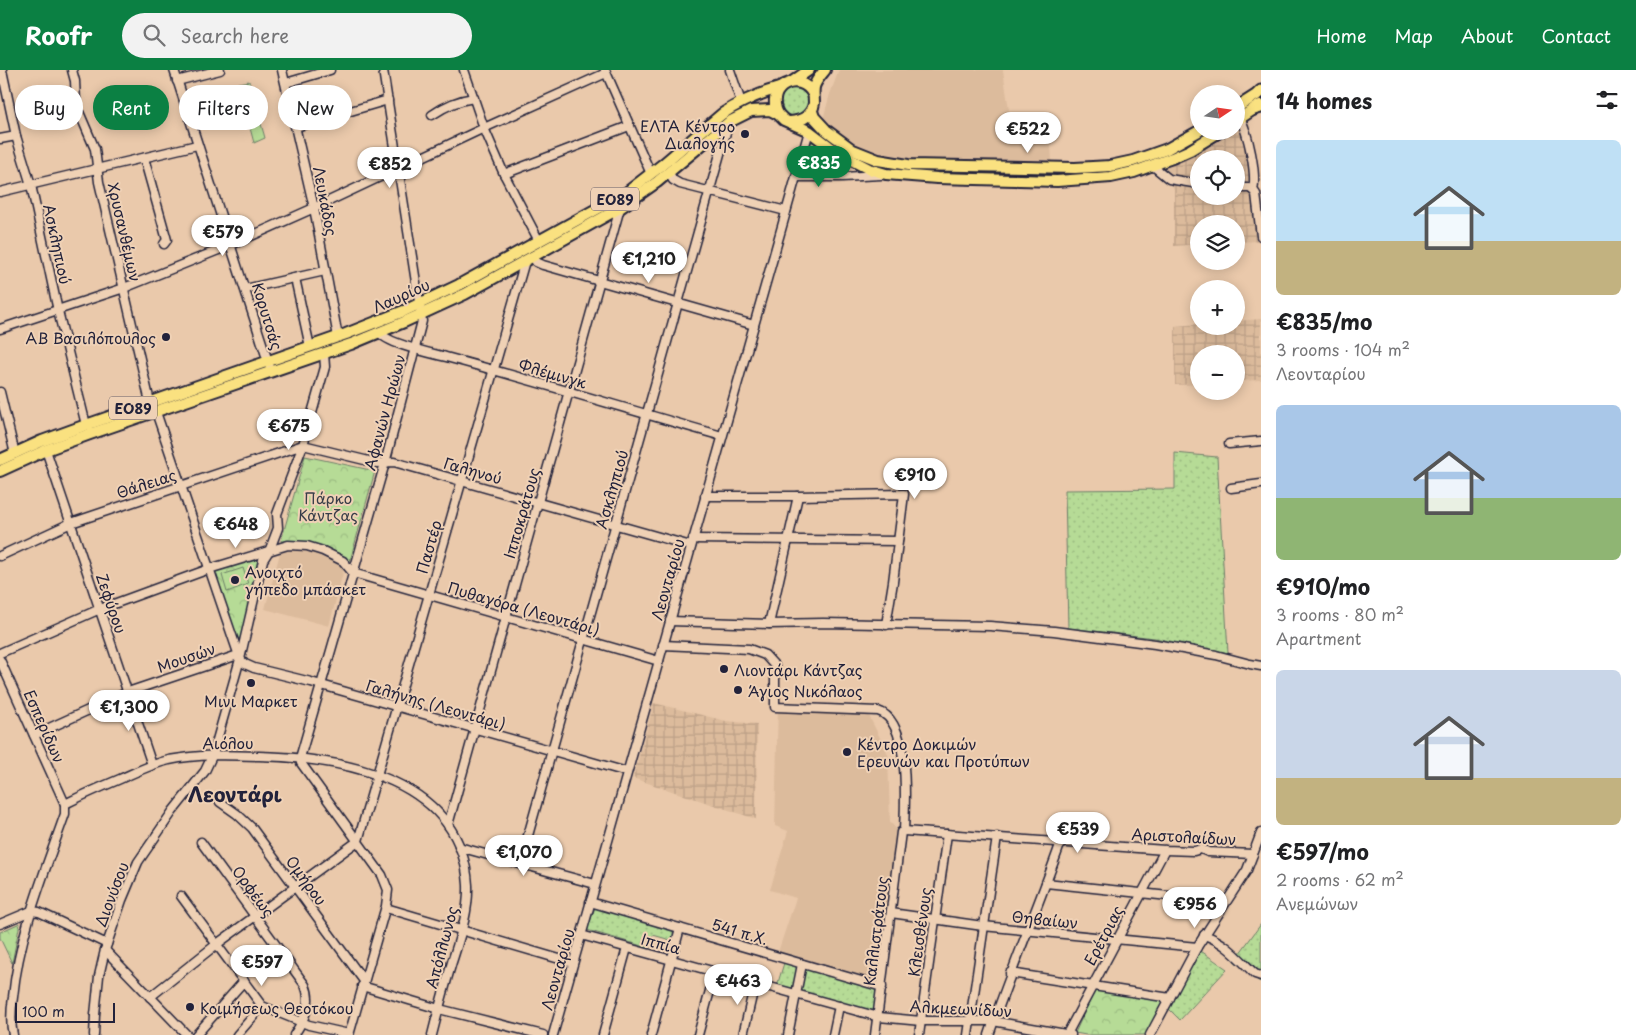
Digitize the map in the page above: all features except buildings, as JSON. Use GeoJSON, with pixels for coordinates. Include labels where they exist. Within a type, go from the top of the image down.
{"type":"FeatureCollection","features":[{"type":"Feature","properties":{"kind":"main road","name":"Λαυρίου"},"geometry":{"type":"LineString","coordinates":[[269,366],[324,353],[379,332],[617,198],[651,174],[722,114],[758,94],[792,82],[809,70]]}},
{"type":"Feature","properties":{"kind":"main road"},"geometry":{"type":"LineString","coordinates":[[789,122],[802,120],[812,111],[814,104],[813,94],[817,81],[825,70]]}},
{"type":"Feature","properties":{"kind":"main road"},"geometry":{"type":"LineString","coordinates":[[792,82],[797,81],[805,84],[813,94]]}},
{"type":"Feature","properties":{"kind":"main road"},"geometry":{"type":"LineString","coordinates":[[778,114],[774,98],[779,88]]}},
{"type":"Feature","properties":{"kind":"main road"},"geometry":{"type":"LineString","coordinates":[[1245,105],[1259,100]]}},
{"type":"Feature","properties":{"kind":"main road"},"geometry":{"type":"LineString","coordinates":[[1245,113],[1259,100]]}},
{"type":"Feature","properties":{"kind":"main road","name":"Λαυρίου"},"geometry":{"type":"LineString","coordinates":[[0,471],[46,450],[153,407],[269,366],[310,347],[465,294],[620,208],[669,173],[729,122],[751,111],[770,110],[778,114],[784,120],[809,131],[838,154],[854,163],[886,174],[937,178],[1075,180],[1111,177],[1153,166],[1190,150],[1206,140]]}},
{"type":"Feature","properties":{"kind":"main road"},"geometry":{"type":"LineString","coordinates":[[812,111],[814,117],[826,130],[853,150],[872,158],[901,165],[1090,168],[1110,166],[1151,156],[1190,136]]}},
{"type":"Feature","properties":{"kind":"main road","name":"Λαυρίου"},"geometry":{"type":"LineString","coordinates":[[0,460],[86,424],[153,407]]}},
{"type":"Feature","properties":{"kind":"street","name":"Ασκληπιού"},"geometry":{"type":"LineString","coordinates":[[2,70],[16,136],[30,185],[86,424]]}},
{"type":"Feature","properties":{"kind":"street","name":"Χρυσανθέμων"},"geometry":{"type":"LineString","coordinates":[[72,70],[80,117],[96,148],[100,182],[153,407],[239,657]]}},
{"type":"Feature","properties":{"kind":"street","name":"Κορυτσάς"},"geometry":{"type":"LineString","coordinates":[[174,70],[269,366]]}},
{"type":"Feature","properties":{"kind":"street"},"geometry":{"type":"LineString","coordinates":[[177,81],[220,70]]}},
{"type":"Feature","properties":{"kind":"street","name":"Λευκάδος"},"geometry":{"type":"LineString","coordinates":[[282,70],[286,83]]}},
{"type":"Feature","properties":{"kind":"street"},"geometry":{"type":"LineString","coordinates":[[286,83],[330,70]]}},
{"type":"Feature","properties":{"kind":"street","name":"Αφανών Ηρώων"},"geometry":{"type":"LineString","coordinates":[[300,758],[385,463],[422,321],[383,70]]}},
{"type":"Feature","properties":{"kind":"street"},"geometry":{"type":"LineString","coordinates":[[464,70],[484,128],[504,174],[539,241]]}},
{"type":"Feature","properties":{"kind":"street"},"geometry":{"type":"LineString","coordinates":[[730,70],[741,102]]}},
{"type":"Feature","properties":{"kind":"street"},"geometry":{"type":"LineString","coordinates":[[0,329],[124,288],[231,245],[605,72],[651,174]]}},
{"type":"Feature","properties":{"kind":"street"},"geometry":{"type":"LineString","coordinates":[[432,115],[445,107],[474,98]]}},
{"type":"Feature","properties":{"kind":"street"},"geometry":{"type":"LineString","coordinates":[[352,111],[388,100]]}},
{"type":"Feature","properties":{"kind":"street","name":"Ασκληπιού"},"geometry":{"type":"LineString","coordinates":[[520,864],[729,122]]}},
{"type":"Feature","properties":{"kind":"street"},"geometry":{"type":"LineString","coordinates":[[504,174],[629,126]]}},
{"type":"Feature","properties":{"kind":"street"},"geometry":{"type":"LineString","coordinates":[[1245,128],[1254,184],[1253,190]]}},
{"type":"Feature","properties":{"kind":"street","name":"Λευκάδος"},"geometry":{"type":"LineString","coordinates":[[297,130],[314,208],[338,337]]}},
{"type":"Feature","properties":{"kind":"street","name":"Λεονταρίου"},"geometry":{"type":"LineString","coordinates":[[553,1035],[809,131]]}},
{"type":"Feature","properties":{"kind":"street"},"geometry":{"type":"LineString","coordinates":[[0,140],[16,136]]}},
{"type":"Feature","properties":{"kind":"street"},"geometry":{"type":"LineString","coordinates":[[0,192],[198,145]]}},
{"type":"Feature","properties":{"kind":"street"},"geometry":{"type":"LineString","coordinates":[[842,177],[850,172],[854,163],[853,150]]}},
{"type":"Feature","properties":{"kind":"street"},"geometry":{"type":"LineString","coordinates":[[144,158],[161,217],[166,240],[164,244]]}},
{"type":"Feature","properties":{"kind":"street"},"geometry":{"type":"LineString","coordinates":[[1153,166],[1170,179],[1190,182]]}},
{"type":"Feature","properties":{"kind":"street"},"geometry":{"type":"LineString","coordinates":[[669,173],[673,180],[680,184],[786,211]]}},
{"type":"Feature","properties":{"kind":"street"},"geometry":{"type":"LineString","coordinates":[[796,177],[842,177],[886,174]]}},
{"type":"Feature","properties":{"kind":"street"},"geometry":{"type":"LineString","coordinates":[[1245,188],[1253,190],[1256,194],[1261,236]]}},
{"type":"Feature","properties":{"kind":"street","name":"Ιπποκράτους"},"geometry":{"type":"LineString","coordinates":[[448,825],[620,208]]}},
{"type":"Feature","properties":{"kind":"street"},"geometry":{"type":"LineString","coordinates":[[529,259],[539,264],[600,282],[754,325]]}},
{"type":"Feature","properties":{"kind":"street","name":"Παστέρ"},"geometry":{"type":"LineString","coordinates":[[358,841],[494,370],[529,259]]}},
{"type":"Feature","properties":{"kind":"street"},"geometry":{"type":"LineString","coordinates":[[245,290],[325,271]]}},
{"type":"Feature","properties":{"kind":"street"},"geometry":{"type":"LineString","coordinates":[[295,278],[310,347]]}},
{"type":"Feature","properties":{"kind":"street","name":"Φλέμινγκ"},"geometry":{"type":"LineString","coordinates":[[379,332],[385,339],[415,349],[722,436]]}},
{"type":"Feature","properties":{"kind":"street","name":"Διονύσου"},"geometry":{"type":"LineString","coordinates":[[94,1035],[98,986],[106,947],[135,866],[173,811],[205,771],[213,754],[263,560],[270,550],[278,528],[277,514],[304,444],[324,366],[324,353]]}},
{"type":"Feature","properties":{"kind":"street"},"geometry":{"type":"LineString","coordinates":[[0,392],[14,454]]}},
{"type":"Feature","properties":{"kind":"street"},"geometry":{"type":"LineString","coordinates":[[1229,444],[1261,441]]}},
{"type":"Feature","properties":{"kind":"street","name":"Γαληνού"},"geometry":{"type":"LineString","coordinates":[[304,444],[377,463],[394,462],[615,526],[692,542],[787,539],[898,541]]}},
{"type":"Feature","properties":{"kind":"street","name":"Θάλειας"},"geometry":{"type":"LineString","coordinates":[[0,556],[70,523],[304,444]]}},
{"type":"Feature","properties":{"kind":"street","name":"Ζεφύρου"},"geometry":{"type":"LineString","coordinates":[[46,450],[152,765]]}},
{"type":"Feature","properties":{"kind":"street"},"geometry":{"type":"LineString","coordinates":[[1231,488],[1261,484]]}},
{"type":"Feature","properties":{"kind":"street"},"geometry":{"type":"LineString","coordinates":[[705,496],[904,494],[886,625]]}},
{"type":"Feature","properties":{"kind":"street"},"geometry":{"type":"LineString","coordinates":[[769,624],[798,496]]}},
{"type":"Feature","properties":{"kind":"street"},"geometry":{"type":"LineString","coordinates":[[0,653],[100,609],[209,570],[288,545],[307,546],[323,551],[343,561],[353,573]]}},
{"type":"Feature","properties":{"kind":"street","name":"Πυθαγόρα (Λεοντάρι)"},"geometry":{"type":"LineString","coordinates":[[353,573],[659,661]]}},
{"type":"Feature","properties":{"kind":"street"},"geometry":{"type":"LineString","coordinates":[[670,621],[990,626],[1054,631],[1155,644],[1216,655],[1261,666]]}},
{"type":"Feature","properties":{"kind":"street","name":"Καλλιστράτους"},"geometry":{"type":"LineString","coordinates":[[663,645],[749,649],[765,655],[775,666],[775,707],[878,711],[886,714],[891,719],[896,730],[903,765],[905,789],[904,831],[901,832],[879,1017],[875,1035]]}},
{"type":"Feature","properties":{"kind":"street","name":"Γαλήνης (Λεοντάρι)"},"geometry":{"type":"LineString","coordinates":[[239,657],[245,664],[254,668],[627,772]]}},
{"type":"Feature","properties":{"kind":"street","name":"Μουσών"},"geometry":{"type":"LineString","coordinates":[[34,735],[128,692],[239,657]]}},
{"type":"Feature","properties":{"kind":"street","name":"Εσπερίδων"},"geometry":{"type":"LineString","coordinates":[[0,660],[65,804]]}},
{"type":"Feature","properties":{"kind":"street","name":"Αιόλου"},"geometry":{"type":"LineString","coordinates":[[65,804],[152,765],[172,759],[213,754],[300,758]]}},
{"type":"Feature","properties":{"kind":"street"},"geometry":{"type":"LineString","coordinates":[[181,896],[262,1006],[302,1022],[349,1035],[386,908],[388,895],[385,879],[301,763],[300,758]]}},
{"type":"Feature","properties":{"kind":"street","name":"Απόλλωνος"},"geometry":{"type":"LineString","coordinates":[[300,758],[341,764],[378,774],[401,785],[435,809],[448,825],[459,847],[468,885],[467,904],[462,930],[432,1035]]}},
{"type":"Feature","properties":{"kind":"street","name":"Ομήρου"},"geometry":{"type":"LineString","coordinates":[[220,802],[248,824],[296,888],[363,984]]}},
{"type":"Feature","properties":{"kind":"street"},"geometry":{"type":"LineString","coordinates":[[13,1035],[11,1016],[20,948],[65,814],[65,804]]}},
{"type":"Feature","properties":{"kind":"street","name":"Αριστολαίδων"},"geometry":{"type":"LineString","coordinates":[[904,831],[1165,850],[1194,851],[1201,849],[1208,852],[1253,854]]}},
{"type":"Feature","properties":{"kind":"street"},"geometry":{"type":"LineString","coordinates":[[1150,1035],[1204,935],[1247,870],[1261,833]]}},
{"type":"Feature","properties":{"kind":"street","name":"Κλεισθένους"},"geometry":{"type":"LineString","coordinates":[[919,1035],[947,834]]}},
{"type":"Feature","properties":{"kind":"street"},"geometry":{"type":"LineString","coordinates":[[968,1035],[997,837]]}},
{"type":"Feature","properties":{"kind":"street"},"geometry":{"type":"LineString","coordinates":[[150,997],[217,944],[358,841]]}},
{"type":"Feature","properties":{"kind":"street","name":"Ορφέως"},"geometry":{"type":"LineString","coordinates":[[201,842],[308,990],[309,1000],[302,1022],[294,1035]]}},
{"type":"Feature","properties":{"kind":"street"},"geometry":{"type":"LineString","coordinates":[[989,1035],[1026,930],[1061,842]]}},
{"type":"Feature","properties":{"kind":"street"},"geometry":{"type":"LineString","coordinates":[[459,847],[596,884]]}},
{"type":"Feature","properties":{"kind":"street","name":"Ερέτριας"},"geometry":{"type":"LineString","coordinates":[[1069,1035],[1092,986],[1165,850]]}},
{"type":"Feature","properties":{"kind":"street"},"geometry":{"type":"LineString","coordinates":[[1046,883],[1225,902]]}},
{"type":"Feature","properties":{"kind":"street","name":"541 π.Χ."},"geometry":{"type":"LineString","coordinates":[[590,902],[882,987]]}},
{"type":"Feature","properties":{"kind":"street"},"geometry":{"type":"LineString","coordinates":[[386,908],[573,963]]}},
{"type":"Feature","properties":{"kind":"street"},"geometry":{"type":"LineString","coordinates":[[0,924],[31,911],[39,912],[106,947],[187,1035]]}},
{"type":"Feature","properties":{"kind":"street","name":"Θηβαίων"},"geometry":{"type":"LineString","coordinates":[[891,913],[983,926],[1197,947]]}},
{"type":"Feature","properties":{"kind":"street"},"geometry":{"type":"LineString","coordinates":[[651,1035],[680,928]]}},
{"type":"Feature","properties":{"kind":"street","name":"Ιππία"},"geometry":{"type":"LineString","coordinates":[[581,935],[879,1017]]}},
{"type":"Feature","properties":{"kind":"street"},"geometry":{"type":"LineString","coordinates":[[1204,935],[1226,946],[1255,974],[1261,976]]}},
{"type":"Feature","properties":{"kind":"street"},"geometry":{"type":"LineString","coordinates":[[603,1035],[627,948]]}},
{"type":"Feature","properties":{"kind":"street"},"geometry":{"type":"LineString","coordinates":[[788,1035],[802,964]]}},
{"type":"Feature","properties":{"kind":"street"},"geometry":{"type":"LineString","coordinates":[[698,1035],[715,972]]}},
{"type":"Feature","properties":{"kind":"street"},"geometry":{"type":"LineString","coordinates":[[1010,974],[1170,998]]}},
{"type":"Feature","properties":{"kind":"street"},"geometry":{"type":"LineString","coordinates":[[196,1035],[244,981]]}},
{"type":"Feature","properties":{"kind":"street"},"geometry":{"type":"LineString","coordinates":[[743,1035],[756,983]]}},
{"type":"Feature","properties":{"kind":"street"},"geometry":{"type":"LineString","coordinates":[[363,984],[439,1008],[543,1035]]}},
{"type":"Feature","properties":{"kind":"street"},"geometry":{"type":"LineString","coordinates":[[236,1035],[262,1006]]}},
{"type":"Feature","properties":{"kind":"street"},"geometry":{"type":"LineString","coordinates":[[834,1035],[839,1006]]}},
{"type":"Feature","properties":{"kind":"street","name":"Αλκμεωνίδων"},"geometry":{"type":"LineString","coordinates":[[879,1017],[921,1021],[994,1021],[1039,1032],[1069,1035]]}},
{"type":"Feature","properties":{"kind":"shaded area"},"geometry":{"type":"Polygon","coordinates":[[[839,70],[1003,70],[1012,130],[1050,129],[1052,162],[909,160],[881,154],[863,147],[838,134],[823,119],[839,70]]]}},
{"type":"Feature","properties":{"kind":"shaded area"},"geometry":{"type":"Polygon","coordinates":[[[1249,123],[1261,196],[1261,241],[1245,242],[1245,215],[1190,215],[1190,245],[1174,246],[1174,189],[1163,167],[1190,155],[1190,205],[1245,205],[1245,150],[1202,150],[1221,140],[1245,140],[1245,125],[1249,123]]]}},
{"type":"Feature","properties":{"kind":"shaded area"},"geometry":{"type":"Polygon","coordinates":[[[1261,319],[1261,380],[1245,381],[1245,345],[1190,345],[1190,384],[1175,385],[1175,326],[1190,325],[1190,335],[1245,335],[1245,320],[1261,319]]]}},
{"type":"Feature","properties":{"kind":"shaded area"},"geometry":{"type":"Polygon","coordinates":[[[290,550],[310,552],[333,560],[344,569],[329,626],[265,609],[280,553],[290,550]]]}},
{"type":"Feature","properties":{"kind":"shaded area"},"geometry":{"type":"Polygon","coordinates":[[[654,703],[726,721],[757,724],[756,819],[633,778],[654,703]]]}},
{"type":"Feature","properties":{"kind":"shaded area"},"geometry":{"type":"Polygon","coordinates":[[[778,704],[868,706],[870,718],[888,754],[890,822],[899,832],[880,983],[778,952],[796,898],[770,890],[788,831],[775,826],[778,704]]]}},
{"type":"Feature","properties":{"kind":"green space"},"geometry":{"type":"Polygon","coordinates":[[[249,81],[250,85],[239,85],[238,83],[249,81]]]}},
{"type":"Feature","properties":{"kind":"green space"},"geometry":{"type":"Polygon","coordinates":[[[794,88],[804,92],[808,102],[804,112],[794,116],[784,112],[780,102],[784,92],[794,88]]]}},
{"type":"Feature","properties":{"kind":"green space"},"geometry":{"type":"Polygon","coordinates":[[[251,130],[263,130],[265,138],[254,143],[251,130]]]}},
{"type":"Feature","properties":{"kind":"green space"},"geometry":{"type":"Polygon","coordinates":[[[1190,136],[1190,140],[1194,140],[1148,162],[1115,172],[1081,176],[906,171],[863,161],[861,158],[1093,171],[1190,136]]]}},
{"type":"Feature","properties":{"kind":"green space"},"geometry":{"type":"Polygon","coordinates":[[[812,141],[848,165],[847,168],[842,171],[804,171],[812,141]]]}},
{"type":"Feature","properties":{"kind":"green space"},"geometry":{"type":"Polygon","coordinates":[[[1175,453],[1217,457],[1228,653],[1155,638],[1068,628],[1065,490],[1175,489],[1175,453]]]}},
{"type":"Feature","properties":{"kind":"green space","name":"Πάρκο Κάντζας"},"geometry":{"type":"Polygon","coordinates":[[[305,456],[375,471],[350,561],[281,541],[305,456]]]}},
{"type":"Feature","properties":{"kind":"green space"},"geometry":{"type":"Polygon","coordinates":[[[268,554],[240,642],[229,623],[212,573],[268,554]]]}},
{"type":"Feature","properties":{"kind":"green space","name":"Ανοιχτό γήπεδο μπάσκετ"},"geometry":{"type":"Polygon","coordinates":[[[243,568],[248,584],[227,592],[222,575],[243,568]]]}},
{"type":"Feature","properties":{"kind":"green space"},"geometry":{"type":"Polygon","coordinates":[[[597,902],[679,923],[674,941],[653,935],[649,948],[587,930],[597,902]]]}},
{"type":"Feature","properties":{"kind":"green space"},"geometry":{"type":"Polygon","coordinates":[[[20,923],[12,963],[0,938],[0,932],[20,923]]]}},
{"type":"Feature","properties":{"kind":"green space"},"geometry":{"type":"Polygon","coordinates":[[[1261,924],[1261,983],[1234,961],[1261,924]]]}},
{"type":"Feature","properties":{"kind":"green space"},"geometry":{"type":"Polygon","coordinates":[[[1198,949],[1227,969],[1180,1020],[1167,1007],[1198,949]]]}},
{"type":"Feature","properties":{"kind":"green space"},"geometry":{"type":"Polygon","coordinates":[[[784,963],[877,989],[875,1012],[777,986],[784,963]]]}},
{"type":"Feature","properties":{"kind":"green space"},"geometry":{"type":"Polygon","coordinates":[[[1095,989],[1166,1000],[1146,1035],[1086,1035],[1075,1033],[1095,989]]]}},
{"type":"Feature","properties":{"kind":"place","name":"ΕΛΤΑ Κέντρο Διαλογής"},"geometry":{"type":"Point","coordinates":[745,134]}},
{"type":"Feature","properties":{"kind":"place","name":"ΑΒ Βασιλόπουλος"},"geometry":{"type":"Point","coordinates":[166,337]}},
{"type":"Feature","properties":{"kind":"place","name":"Ανοιχτό γήπεδο μπάσκετ"},"geometry":{"type":"Point","coordinates":[235,580]}},
{"type":"Feature","properties":{"kind":"place","name":"Λιοντάρι Κάντζας"},"geometry":{"type":"Point","coordinates":[724,669]}},
{"type":"Feature","properties":{"kind":"place","name":"Μινι Μαρκετ"},"geometry":{"type":"Point","coordinates":[251,683]}},
{"type":"Feature","properties":{"kind":"place","name":"Άγιος Νικόλαος"},"geometry":{"type":"Point","coordinates":[738,690]}},
{"type":"Feature","properties":{"kind":"place","name":"Κέντρο Δοκιμών Ερευνών και Προτύπων"},"geometry":{"type":"Point","coordinates":[847,752]}},
{"type":"Feature","properties":{"kind":"place","name":"Κοιμήσεως Θεοτόκου"},"geometry":{"type":"Point","coordinates":[190,1007]}},
{"type":"Feature","properties":{"kind":"district","name":"Λεοντάρι"},"geometry":{"type":"Point","coordinates":[235,794]}}]}
